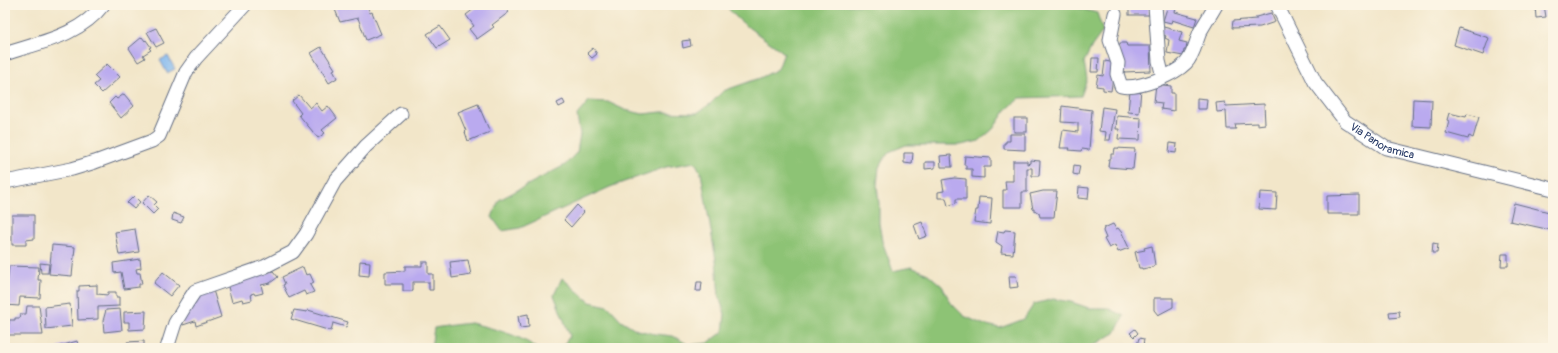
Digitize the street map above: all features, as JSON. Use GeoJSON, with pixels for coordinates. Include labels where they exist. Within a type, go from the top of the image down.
{"type":"FeatureCollection","features":[{"type":"Feature","properties":{"kind":"street"},"geometry":{"type":"LineString","coordinates":[[5,54],[64,35],[83,24],[103,5]]}},
{"type":"Feature","properties":{"kind":"street"},"geometry":{"type":"LineString","coordinates":[[5,182],[72,169],[152,141],[159,136],[190,67],[196,58],[245,5]]}},
{"type":"Feature","properties":{"kind":"street"},"geometry":{"type":"LineString","coordinates":[[1155,5],[1159,61],[1162,77]]}},
{"type":"Feature","properties":{"kind":"street"},"geometry":{"type":"LineString","coordinates":[[1115,14],[1110,40],[1118,63],[1118,74],[1121,86],[1128,88],[1139,86],[1162,77],[1180,68],[1187,62],[1200,32],[1216,5]]}},
{"type":"Feature","properties":{"kind":"street","name":"Via Panoramica"},"geometry":{"type":"LineString","coordinates":[[1277,5],[1315,82],[1345,122],[1386,148],[1553,189]]}},
{"type":"Feature","properties":{"kind":"street"},"geometry":{"type":"LineString","coordinates":[[167,348],[175,323],[187,302],[196,291],[264,267],[293,252],[306,234],[335,181],[366,146],[401,114]]}},
{"type":"Feature","properties":{"kind":"green space"},"geometry":{"type":"Polygon","coordinates":[[[726,5],[1078,5],[1079,8],[1097,13],[1103,31],[1092,46],[1084,62],[1087,79],[1081,96],[1020,98],[1006,110],[993,129],[979,141],[961,145],[906,145],[889,152],[879,167],[877,185],[879,223],[882,241],[893,271],[911,267],[928,274],[942,286],[951,303],[964,316],[982,324],[1000,328],[1024,319],[1034,304],[1053,299],[1071,302],[1089,308],[1107,308],[1124,316],[1115,333],[1088,348],[561,348],[570,336],[554,295],[562,278],[590,302],[608,306],[621,320],[637,330],[673,336],[689,345],[708,343],[723,332],[725,314],[719,297],[716,260],[701,173],[695,162],[666,167],[610,187],[520,228],[502,231],[492,217],[499,200],[565,165],[577,152],[580,134],[577,115],[589,101],[608,102],[625,110],[643,114],[662,112],[697,113],[710,104],[723,91],[760,78],[778,69],[784,53],[737,18],[726,5]]]}},
{"type":"Feature","properties":{"kind":"green space"},"geometry":{"type":"Polygon","coordinates":[[[471,323],[522,339],[537,348],[431,348],[434,328],[471,323]]]}},
{"type":"Feature","properties":{"kind":"water"},"geometry":{"type":"Polygon","coordinates":[[[168,56],[175,69],[167,73],[160,60],[168,56]]]}},
{"type":"Feature","properties":{"kind":"building"},"geometry":{"type":"Polygon","coordinates":[[[344,5],[367,5],[370,13],[372,12],[381,34],[366,40],[358,18],[340,22],[334,7],[344,5]]]}},
{"type":"Feature","properties":{"kind":"building"},"geometry":{"type":"Polygon","coordinates":[[[479,5],[504,5],[509,12],[492,25],[494,27],[477,39],[469,29],[474,26],[466,15],[479,5]]]}},
{"type":"Feature","properties":{"kind":"building"},"geometry":{"type":"Polygon","coordinates":[[[1129,5],[1149,5],[1149,15],[1129,15],[1129,5]]]}},
{"type":"Feature","properties":{"kind":"building"},"geometry":{"type":"Polygon","coordinates":[[[1168,5],[1177,5],[1175,12],[1197,18],[1194,27],[1172,20],[1171,23],[1163,21],[1168,5]]]}},
{"type":"Feature","properties":{"kind":"building"},"geometry":{"type":"Polygon","coordinates":[[[1535,5],[1544,5],[1546,17],[1536,18],[1535,5]]]}},
{"type":"Feature","properties":{"kind":"building"},"geometry":{"type":"Polygon","coordinates":[[[1271,13],[1275,22],[1260,27],[1232,28],[1233,21],[1256,19],[1256,17],[1271,13]]]}},
{"type":"Feature","properties":{"kind":"building"},"geometry":{"type":"Polygon","coordinates":[[[440,26],[450,40],[437,48],[427,34],[440,26]]]}},
{"type":"Feature","properties":{"kind":"building"},"geometry":{"type":"Polygon","coordinates":[[[1160,26],[1182,32],[1179,41],[1187,43],[1183,56],[1167,53],[1169,40],[1165,38],[1166,36],[1161,34],[1160,26]]]}},
{"type":"Feature","properties":{"kind":"building"},"geometry":{"type":"Polygon","coordinates":[[[156,28],[164,43],[156,47],[147,32],[156,28]]]}},
{"type":"Feature","properties":{"kind":"building"},"geometry":{"type":"Polygon","coordinates":[[[1459,28],[1489,38],[1483,55],[1454,45],[1459,28]]]}},
{"type":"Feature","properties":{"kind":"building"},"geometry":{"type":"Polygon","coordinates":[[[142,37],[151,47],[149,48],[151,50],[143,55],[145,58],[138,62],[129,48],[142,37]]]}},
{"type":"Feature","properties":{"kind":"building"},"geometry":{"type":"Polygon","coordinates":[[[690,40],[691,46],[683,48],[682,41],[690,40]]]}},
{"type":"Feature","properties":{"kind":"building"},"geometry":{"type":"Polygon","coordinates":[[[1120,43],[1126,43],[1127,46],[1150,46],[1151,71],[1123,72],[1118,45],[1120,45],[1120,43]]]}},
{"type":"Feature","properties":{"kind":"building"},"geometry":{"type":"Polygon","coordinates":[[[321,47],[335,69],[333,70],[337,78],[329,83],[311,53],[321,47]]]}},
{"type":"Feature","properties":{"kind":"building"},"geometry":{"type":"Polygon","coordinates":[[[593,48],[597,54],[592,58],[587,53],[593,48]]]}},
{"type":"Feature","properties":{"kind":"building"},"geometry":{"type":"Polygon","coordinates":[[[1092,58],[1099,58],[1098,72],[1091,72],[1092,58]]]}},
{"type":"Feature","properties":{"kind":"building"},"geometry":{"type":"Polygon","coordinates":[[[1105,61],[1115,63],[1111,91],[1103,90],[1103,87],[1096,86],[1098,75],[1103,76],[1105,61]]]}},
{"type":"Feature","properties":{"kind":"building"},"geometry":{"type":"Polygon","coordinates":[[[107,64],[120,77],[102,93],[94,85],[99,81],[94,76],[107,64]]]}},
{"type":"Feature","properties":{"kind":"building"},"geometry":{"type":"Polygon","coordinates":[[[1156,84],[1171,86],[1171,93],[1174,93],[1174,111],[1161,109],[1162,103],[1154,102],[1156,84]]]}},
{"type":"Feature","properties":{"kind":"building"},"geometry":{"type":"Polygon","coordinates":[[[1141,89],[1139,113],[1128,112],[1130,91],[1141,89]]]}},
{"type":"Feature","properties":{"kind":"building"},"geometry":{"type":"Polygon","coordinates":[[[124,94],[134,106],[121,118],[109,103],[115,97],[117,99],[124,94]]]}},
{"type":"Feature","properties":{"kind":"building"},"geometry":{"type":"Polygon","coordinates":[[[299,95],[310,108],[316,103],[322,111],[328,106],[337,118],[322,130],[325,133],[318,138],[299,115],[301,113],[292,101],[299,95]]]}},
{"type":"Feature","properties":{"kind":"building"},"geometry":{"type":"Polygon","coordinates":[[[1197,98],[1207,99],[1206,109],[1197,109],[1197,98]]]}},
{"type":"Feature","properties":{"kind":"building"},"geometry":{"type":"Polygon","coordinates":[[[1413,99],[1432,100],[1431,127],[1412,126],[1413,99]]]}},
{"type":"Feature","properties":{"kind":"building"},"geometry":{"type":"Polygon","coordinates":[[[563,100],[565,104],[559,107],[557,103],[563,100]]]}},
{"type":"Feature","properties":{"kind":"building"},"geometry":{"type":"Polygon","coordinates":[[[1225,102],[1226,106],[1264,104],[1265,124],[1235,124],[1236,129],[1227,129],[1226,111],[1217,112],[1216,103],[1225,102]]]}},
{"type":"Feature","properties":{"kind":"building"},"geometry":{"type":"Polygon","coordinates":[[[478,104],[490,132],[468,141],[466,131],[458,112],[478,104]]]}},
{"type":"Feature","properties":{"kind":"building"},"geometry":{"type":"Polygon","coordinates":[[[1062,106],[1092,110],[1089,150],[1082,149],[1081,151],[1069,150],[1070,148],[1060,148],[1063,130],[1078,132],[1078,123],[1061,122],[1062,106]]]}},
{"type":"Feature","properties":{"kind":"building"},"geometry":{"type":"Polygon","coordinates":[[[1102,107],[1115,109],[1110,140],[1105,140],[1106,132],[1099,131],[1102,107]]]}},
{"type":"Feature","properties":{"kind":"building"},"geometry":{"type":"Polygon","coordinates":[[[1449,113],[1466,117],[1467,114],[1479,117],[1473,138],[1469,136],[1468,139],[1446,133],[1449,113]]]}},
{"type":"Feature","properties":{"kind":"building"},"geometry":{"type":"Polygon","coordinates":[[[1117,116],[1141,118],[1140,140],[1118,139],[1119,129],[1116,129],[1117,116]]]}},
{"type":"Feature","properties":{"kind":"building"},"geometry":{"type":"Polygon","coordinates":[[[1014,118],[1027,118],[1027,132],[1014,132],[1014,118]]]}},
{"type":"Feature","properties":{"kind":"building"},"geometry":{"type":"Polygon","coordinates":[[[1010,134],[1025,134],[1025,150],[1004,149],[1004,143],[1006,143],[1006,141],[1010,141],[1010,134]]]}},
{"type":"Feature","properties":{"kind":"building"},"geometry":{"type":"Polygon","coordinates":[[[1170,143],[1177,144],[1176,153],[1169,152],[1170,143]]]}},
{"type":"Feature","properties":{"kind":"building"},"geometry":{"type":"Polygon","coordinates":[[[1115,148],[1135,149],[1133,169],[1108,167],[1109,159],[1111,159],[1111,154],[1114,154],[1115,148]]]}},
{"type":"Feature","properties":{"kind":"building"},"geometry":{"type":"Polygon","coordinates":[[[904,153],[913,153],[912,164],[904,163],[904,153]]]}},
{"type":"Feature","properties":{"kind":"building"},"geometry":{"type":"Polygon","coordinates":[[[951,155],[952,167],[941,167],[940,156],[951,155]]]}},
{"type":"Feature","properties":{"kind":"building"},"geometry":{"type":"Polygon","coordinates":[[[965,156],[991,158],[991,167],[984,167],[984,178],[972,177],[972,169],[966,169],[966,165],[964,165],[965,156]]]}},
{"type":"Feature","properties":{"kind":"building"},"geometry":{"type":"Polygon","coordinates":[[[1030,160],[1040,161],[1039,176],[1032,176],[1032,168],[1027,168],[1027,192],[1022,192],[1022,207],[1003,207],[1003,190],[1006,190],[1005,181],[1013,181],[1013,161],[1027,161],[1027,164],[1030,163],[1030,160]]]}},
{"type":"Feature","properties":{"kind":"building"},"geometry":{"type":"Polygon","coordinates":[[[925,162],[935,162],[935,168],[925,169],[925,162]]]}},
{"type":"Feature","properties":{"kind":"building"},"geometry":{"type":"Polygon","coordinates":[[[1074,165],[1080,166],[1078,175],[1073,174],[1074,165]]]}},
{"type":"Feature","properties":{"kind":"building"},"geometry":{"type":"Polygon","coordinates":[[[954,178],[966,179],[966,199],[956,199],[956,203],[948,206],[946,198],[938,198],[938,192],[944,191],[942,180],[954,178]]]}},
{"type":"Feature","properties":{"kind":"building"},"geometry":{"type":"Polygon","coordinates":[[[1079,187],[1089,188],[1088,199],[1078,198],[1079,187]]]}},
{"type":"Feature","properties":{"kind":"building"},"geometry":{"type":"Polygon","coordinates":[[[1043,191],[1057,191],[1054,217],[1040,217],[1039,213],[1033,209],[1030,194],[1043,191]]]}},
{"type":"Feature","properties":{"kind":"building"},"geometry":{"type":"Polygon","coordinates":[[[1260,192],[1277,193],[1276,210],[1259,209],[1260,192]]]}},
{"type":"Feature","properties":{"kind":"building"},"geometry":{"type":"Polygon","coordinates":[[[149,195],[157,202],[154,205],[158,209],[153,214],[142,203],[149,195]]]}},
{"type":"Feature","properties":{"kind":"building"},"geometry":{"type":"Polygon","coordinates":[[[1359,195],[1359,214],[1327,214],[1327,196],[1359,195]]]}},
{"type":"Feature","properties":{"kind":"building"},"geometry":{"type":"Polygon","coordinates":[[[134,196],[140,202],[134,209],[127,203],[134,196]]]}},
{"type":"Feature","properties":{"kind":"building"},"geometry":{"type":"Polygon","coordinates":[[[979,197],[992,198],[990,224],[974,222],[976,210],[978,210],[979,197]]]}},
{"type":"Feature","properties":{"kind":"building"},"geometry":{"type":"Polygon","coordinates":[[[1514,203],[1553,213],[1551,230],[1510,221],[1514,203]]]}},
{"type":"Feature","properties":{"kind":"building"},"geometry":{"type":"Polygon","coordinates":[[[577,205],[584,212],[571,227],[564,220],[577,205]]]}},
{"type":"Feature","properties":{"kind":"building"},"geometry":{"type":"Polygon","coordinates":[[[173,213],[184,217],[181,223],[172,220],[173,213]]]}},
{"type":"Feature","properties":{"kind":"building"},"geometry":{"type":"Polygon","coordinates":[[[12,215],[34,215],[34,239],[26,240],[26,245],[12,245],[12,215]]]}},
{"type":"Feature","properties":{"kind":"building"},"geometry":{"type":"Polygon","coordinates":[[[922,222],[927,236],[919,239],[914,225],[922,222]]]}},
{"type":"Feature","properties":{"kind":"building"},"geometry":{"type":"Polygon","coordinates":[[[1113,224],[1116,229],[1118,228],[1122,233],[1129,248],[1118,252],[1115,245],[1109,248],[1104,239],[1106,238],[1103,231],[1104,228],[1113,224]]]}},
{"type":"Feature","properties":{"kind":"building"},"geometry":{"type":"Polygon","coordinates":[[[135,229],[139,252],[119,255],[115,232],[135,229]]]}},
{"type":"Feature","properties":{"kind":"building"},"geometry":{"type":"Polygon","coordinates":[[[1005,230],[1015,231],[1013,254],[1001,253],[1002,246],[996,242],[998,231],[1004,232],[1005,230]]]}},
{"type":"Feature","properties":{"kind":"building"},"geometry":{"type":"Polygon","coordinates":[[[1433,243],[1438,244],[1437,253],[1432,253],[1433,243]]]}},
{"type":"Feature","properties":{"kind":"building"},"geometry":{"type":"Polygon","coordinates":[[[52,245],[75,247],[72,276],[49,274],[52,245]]]}},
{"type":"Feature","properties":{"kind":"building"},"geometry":{"type":"Polygon","coordinates":[[[1152,246],[1155,265],[1153,267],[1142,269],[1139,268],[1135,252],[1145,250],[1144,248],[1152,246]]]}},
{"type":"Feature","properties":{"kind":"building"},"geometry":{"type":"Polygon","coordinates":[[[1502,254],[1508,254],[1508,266],[1501,266],[1502,254]]]}},
{"type":"Feature","properties":{"kind":"building"},"geometry":{"type":"Polygon","coordinates":[[[140,259],[141,268],[136,269],[137,273],[140,273],[142,284],[139,284],[139,287],[124,289],[121,272],[114,273],[113,263],[140,259]]]}},
{"type":"Feature","properties":{"kind":"building"},"geometry":{"type":"Polygon","coordinates":[[[468,260],[471,275],[452,278],[450,262],[468,260]]]}},
{"type":"Feature","properties":{"kind":"building"},"geometry":{"type":"Polygon","coordinates":[[[360,261],[370,262],[369,276],[359,275],[360,261]]]}},
{"type":"Feature","properties":{"kind":"building"},"geometry":{"type":"Polygon","coordinates":[[[422,262],[428,262],[428,274],[433,274],[433,290],[429,290],[429,282],[413,282],[413,291],[403,291],[403,284],[385,284],[385,272],[405,271],[405,266],[422,266],[422,262]]]}},
{"type":"Feature","properties":{"kind":"building"},"geometry":{"type":"Polygon","coordinates":[[[40,263],[49,264],[48,273],[41,273],[40,263]]]}},
{"type":"Feature","properties":{"kind":"building"},"geometry":{"type":"Polygon","coordinates":[[[9,266],[39,267],[38,280],[41,280],[40,298],[20,297],[19,306],[5,305],[9,266]]]}},
{"type":"Feature","properties":{"kind":"building"},"geometry":{"type":"Polygon","coordinates":[[[303,267],[306,275],[310,274],[314,283],[310,285],[314,292],[306,295],[304,291],[289,298],[283,285],[285,284],[282,277],[303,267]]]}},
{"type":"Feature","properties":{"kind":"building"},"geometry":{"type":"Polygon","coordinates":[[[273,271],[278,277],[270,283],[261,285],[263,293],[255,295],[254,293],[251,294],[252,300],[243,302],[242,299],[232,302],[227,283],[273,271]]]}},
{"type":"Feature","properties":{"kind":"building"},"geometry":{"type":"Polygon","coordinates":[[[163,272],[179,285],[170,296],[154,283],[163,272]]]}},
{"type":"Feature","properties":{"kind":"building"},"geometry":{"type":"Polygon","coordinates":[[[1009,276],[1016,276],[1018,287],[1010,288],[1009,276]]]}},
{"type":"Feature","properties":{"kind":"building"},"geometry":{"type":"Polygon","coordinates":[[[697,282],[702,282],[701,291],[696,291],[697,282]]]}},
{"type":"Feature","properties":{"kind":"building"},"geometry":{"type":"Polygon","coordinates":[[[97,285],[97,294],[108,295],[108,292],[116,292],[116,297],[119,297],[119,306],[98,307],[98,319],[78,320],[77,291],[79,291],[79,286],[97,285]]]}},
{"type":"Feature","properties":{"kind":"building"},"geometry":{"type":"Polygon","coordinates":[[[213,290],[221,317],[196,326],[195,321],[183,325],[182,320],[199,296],[213,290]]]}},
{"type":"Feature","properties":{"kind":"building"},"geometry":{"type":"Polygon","coordinates":[[[1154,298],[1173,298],[1173,307],[1158,315],[1154,310],[1154,298]]]}},
{"type":"Feature","properties":{"kind":"building"},"geometry":{"type":"Polygon","coordinates":[[[70,304],[72,326],[46,329],[45,307],[70,304]]]}},
{"type":"Feature","properties":{"kind":"building"},"geometry":{"type":"Polygon","coordinates":[[[27,306],[39,306],[43,335],[5,335],[5,323],[9,324],[9,320],[15,320],[15,318],[20,318],[21,314],[26,314],[27,306]]]}},
{"type":"Feature","properties":{"kind":"building"},"geometry":{"type":"Polygon","coordinates":[[[120,309],[122,330],[104,332],[103,321],[106,310],[120,309]]]}},
{"type":"Feature","properties":{"kind":"building"},"geometry":{"type":"Polygon","coordinates":[[[294,310],[307,312],[308,310],[348,322],[346,327],[333,323],[331,331],[291,319],[294,310]]]}},
{"type":"Feature","properties":{"kind":"building"},"geometry":{"type":"Polygon","coordinates":[[[146,311],[145,329],[129,330],[129,322],[124,322],[124,312],[146,311]]]}},
{"type":"Feature","properties":{"kind":"building"},"geometry":{"type":"Polygon","coordinates":[[[1399,311],[1400,317],[1390,318],[1389,312],[1399,311]]]}},
{"type":"Feature","properties":{"kind":"building"},"geometry":{"type":"Polygon","coordinates":[[[528,314],[529,327],[520,328],[518,316],[528,314]]]}},
{"type":"Feature","properties":{"kind":"building"},"geometry":{"type":"Polygon","coordinates":[[[1135,329],[1138,333],[1134,337],[1130,333],[1135,329]]]}},
{"type":"Feature","properties":{"kind":"building"},"geometry":{"type":"Polygon","coordinates":[[[1139,338],[1144,339],[1143,346],[1137,345],[1139,338]]]}},
{"type":"Feature","properties":{"kind":"building"},"geometry":{"type":"Polygon","coordinates":[[[77,341],[79,348],[57,348],[57,347],[77,341]]]}},
{"type":"Feature","properties":{"kind":"building"},"geometry":{"type":"Polygon","coordinates":[[[144,341],[144,348],[128,348],[127,342],[144,341]]]}},
{"type":"Feature","properties":{"kind":"building"},"geometry":{"type":"Polygon","coordinates":[[[1126,343],[1128,348],[1115,348],[1126,343]]]}}]}
